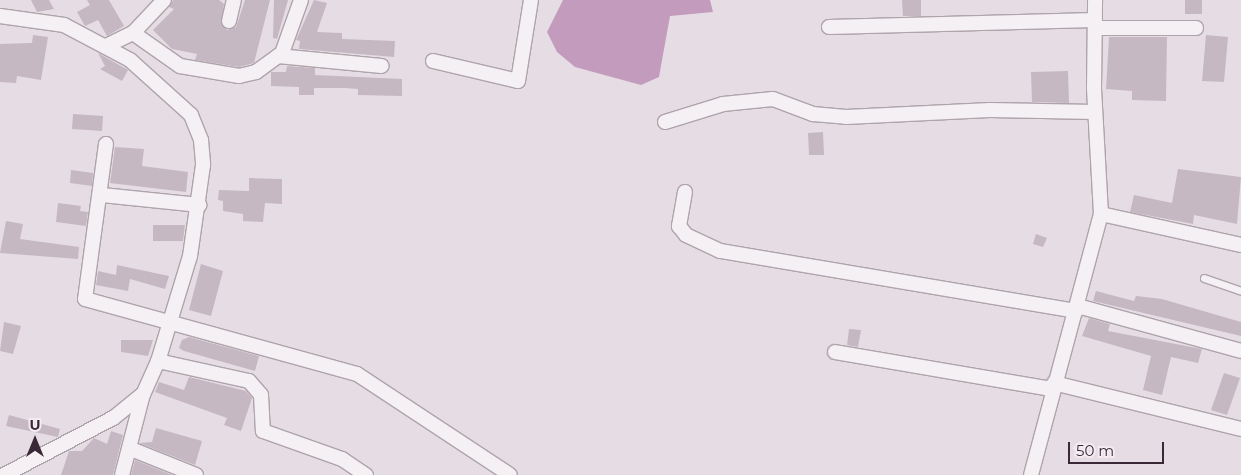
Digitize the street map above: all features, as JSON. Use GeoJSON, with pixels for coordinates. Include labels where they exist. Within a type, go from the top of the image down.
{"type":"FeatureCollection","features":[{"type":"Feature","properties":{"kind":"street"},"geometry":{"type":"LineString","coordinates":[[106,46],[133,33],[164,0]]}},
{"type":"Feature","properties":{"kind":"street"},"geometry":{"type":"LineString","coordinates":[[228,21],[234,0]]}},
{"type":"Feature","properties":{"kind":"street"},"geometry":{"type":"LineString","coordinates":[[281,56],[301,0]]}},
{"type":"Feature","properties":{"kind":"street"},"geometry":{"type":"LineString","coordinates":[[433,61],[518,81],[531,0]]}},
{"type":"Feature","properties":{"kind":"street"},"geometry":{"type":"LineString","coordinates":[[1031,475],[1053,386],[1077,309],[1101,214],[1095,112],[1095,0]]}},
{"type":"Feature","properties":{"kind":"street"},"geometry":{"type":"LineString","coordinates":[[0,16],[64,26],[106,46],[148,73],[196,123],[203,165],[199,205],[190,256],[166,322],[158,361],[143,394],[131,449],[122,475]]}},
{"type":"Feature","properties":{"kind":"street"},"geometry":{"type":"LineString","coordinates":[[829,27],[1095,24],[1196,28]]}},
{"type":"Feature","properties":{"kind":"street"},"geometry":{"type":"LineString","coordinates":[[133,33],[180,66],[239,76],[251,75],[273,57],[281,56],[382,66]]}},
{"type":"Feature","properties":{"kind":"street"},"geometry":{"type":"LineString","coordinates":[[664,122],[690,111],[773,99],[813,114],[837,117],[990,110],[1095,112]]}},
{"type":"Feature","properties":{"kind":"street"},"geometry":{"type":"LineString","coordinates":[[106,144],[102,195],[84,297],[166,322],[358,374],[510,475]]}},
{"type":"Feature","properties":{"kind":"street"},"geometry":{"type":"LineString","coordinates":[[684,192],[679,226],[686,235],[722,251],[1077,309],[1241,351]]}},
{"type":"Feature","properties":{"kind":"street"},"geometry":{"type":"LineString","coordinates":[[102,195],[199,205]]}},
{"type":"Feature","properties":{"kind":"street"},"geometry":{"type":"LineString","coordinates":[[1101,214],[1241,245]]}},
{"type":"Feature","properties":{"kind":"street"},"geometry":{"type":"LineString","coordinates":[[834,352],[1053,386],[1241,429]]}},
{"type":"Feature","properties":{"kind":"street"},"geometry":{"type":"LineString","coordinates":[[158,361],[248,381],[261,395],[263,431],[342,459],[366,475]]}},
{"type":"Feature","properties":{"kind":"street"},"geometry":{"type":"LineString","coordinates":[[4,475],[113,418],[143,394]]}},
{"type":"Feature","properties":{"kind":"street"},"geometry":{"type":"LineString","coordinates":[[131,449],[196,475]]}},
{"type":"Feature","properties":{"kind":"lane"},"geometry":{"type":"LineString","coordinates":[[1204,278],[1241,291]]}},
{"type":"Feature","properties":{"kind":"shaded area"},"geometry":{"type":"Polygon","coordinates":[[[563,0],[710,0],[713,12],[670,16],[659,77],[641,85],[575,67],[557,52],[547,32],[563,0]]]}},
{"type":"Feature","properties":{"kind":"building"},"geometry":{"type":"Polygon","coordinates":[[[31,0],[49,0],[54,9],[37,12],[31,0]]]}},
{"type":"Feature","properties":{"kind":"building"},"geometry":{"type":"Polygon","coordinates":[[[87,0],[109,0],[124,26],[107,36],[98,20],[85,26],[77,12],[90,5],[87,0]]]}},
{"type":"Feature","properties":{"kind":"building"},"geometry":{"type":"Polygon","coordinates":[[[173,0],[219,0],[224,4],[221,23],[227,30],[236,27],[245,0],[270,0],[254,63],[239,67],[195,60],[197,54],[172,49],[153,30],[174,9],[169,7],[173,0]]]}},
{"type":"Feature","properties":{"kind":"building"},"geometry":{"type":"Polygon","coordinates":[[[274,0],[288,0],[277,39],[273,38],[274,0]]]}},
{"type":"Feature","properties":{"kind":"building"},"geometry":{"type":"Polygon","coordinates":[[[314,0],[327,3],[317,32],[342,33],[342,39],[395,41],[394,57],[299,49],[300,41],[296,40],[314,0]]]}},
{"type":"Feature","properties":{"kind":"building"},"geometry":{"type":"Polygon","coordinates":[[[902,0],[921,0],[921,16],[903,16],[902,0]]]}},
{"type":"Feature","properties":{"kind":"building"},"geometry":{"type":"Polygon","coordinates":[[[1185,0],[1202,0],[1202,14],[1185,14],[1185,0]]]}},
{"type":"Feature","properties":{"kind":"building"},"geometry":{"type":"Polygon","coordinates":[[[33,35],[48,37],[41,80],[17,76],[16,83],[0,82],[0,44],[32,43],[33,35]]]}},
{"type":"Feature","properties":{"kind":"building"},"geometry":{"type":"Polygon","coordinates":[[[1206,35],[1228,37],[1224,82],[1202,81],[1206,35]]]}},
{"type":"Feature","properties":{"kind":"building"},"geometry":{"type":"Polygon","coordinates":[[[1109,37],[1167,37],[1166,101],[1132,100],[1132,91],[1106,89],[1109,37]]]}},
{"type":"Feature","properties":{"kind":"building"},"geometry":{"type":"Polygon","coordinates":[[[98,53],[128,70],[122,81],[100,69],[105,66],[98,53]]]}},
{"type":"Feature","properties":{"kind":"building"},"geometry":{"type":"Polygon","coordinates":[[[287,66],[315,68],[315,75],[402,79],[402,96],[358,95],[358,89],[345,88],[314,88],[314,95],[299,95],[299,87],[271,86],[271,72],[286,72],[287,66]]]}},
{"type":"Feature","properties":{"kind":"building"},"geometry":{"type":"Polygon","coordinates":[[[1068,71],[1069,103],[1032,102],[1031,72],[1068,71]]]}},
{"type":"Feature","properties":{"kind":"building"},"geometry":{"type":"Polygon","coordinates":[[[73,114],[103,116],[102,131],[72,129],[73,114]]]}},
{"type":"Feature","properties":{"kind":"building"},"geometry":{"type":"Polygon","coordinates":[[[823,132],[824,155],[809,155],[808,133],[823,132]]]}},
{"type":"Feature","properties":{"kind":"building"},"geometry":{"type":"Polygon","coordinates":[[[115,147],[144,149],[142,166],[188,172],[186,192],[110,183],[115,147]]]}},
{"type":"Feature","properties":{"kind":"building"},"geometry":{"type":"Polygon","coordinates":[[[1178,169],[1241,177],[1237,224],[1194,215],[1193,224],[1130,212],[1134,195],[1172,203],[1178,169]]]}},
{"type":"Feature","properties":{"kind":"building"},"geometry":{"type":"Polygon","coordinates":[[[71,170],[93,173],[92,186],[70,183],[71,170]]]}},
{"type":"Feature","properties":{"kind":"building"},"geometry":{"type":"Polygon","coordinates":[[[249,178],[282,179],[282,204],[265,203],[263,222],[243,221],[243,214],[223,211],[223,201],[218,200],[219,190],[249,191],[249,178]]]}},
{"type":"Feature","properties":{"kind":"building"},"geometry":{"type":"Polygon","coordinates":[[[58,203],[81,206],[80,211],[88,212],[86,226],[56,222],[58,203]]]}},
{"type":"Feature","properties":{"kind":"building"},"geometry":{"type":"Polygon","coordinates":[[[6,221],[23,224],[20,239],[79,247],[78,259],[0,253],[6,221]]]}},
{"type":"Feature","properties":{"kind":"building"},"geometry":{"type":"Polygon","coordinates":[[[153,225],[185,225],[183,241],[153,241],[153,225]]]}},
{"type":"Feature","properties":{"kind":"building"},"geometry":{"type":"Polygon","coordinates":[[[1036,234],[1047,238],[1043,247],[1033,244],[1036,234]]]}},
{"type":"Feature","properties":{"kind":"building"},"geometry":{"type":"Polygon","coordinates":[[[201,264],[223,271],[211,316],[189,310],[201,264]]]}},
{"type":"Feature","properties":{"kind":"building"},"geometry":{"type":"Polygon","coordinates":[[[117,265],[169,276],[165,289],[130,279],[128,291],[96,285],[98,271],[116,275],[117,265]]]}},
{"type":"Feature","properties":{"kind":"building"},"geometry":{"type":"Polygon","coordinates":[[[1096,291],[1134,301],[1136,296],[1162,299],[1241,322],[1241,336],[1093,301],[1096,291]]]}},
{"type":"Feature","properties":{"kind":"building"},"geometry":{"type":"Polygon","coordinates":[[[1089,318],[1110,324],[1108,331],[1202,349],[1198,363],[1171,357],[1162,395],[1143,390],[1151,356],[1082,336],[1089,318]]]}},
{"type":"Feature","properties":{"kind":"building"},"geometry":{"type":"Polygon","coordinates":[[[4,322],[21,326],[13,354],[0,351],[4,322]]]}},
{"type":"Feature","properties":{"kind":"building"},"geometry":{"type":"Polygon","coordinates":[[[849,329],[861,330],[858,347],[847,345],[849,329]]]}},
{"type":"Feature","properties":{"kind":"building"},"geometry":{"type":"Polygon","coordinates":[[[189,337],[259,356],[255,371],[179,348],[182,340],[189,337]]]}},
{"type":"Feature","properties":{"kind":"building"},"geometry":{"type":"Polygon","coordinates":[[[121,340],[153,340],[148,356],[121,352],[121,340]]]}},
{"type":"Feature","properties":{"kind":"building"},"geometry":{"type":"Polygon","coordinates":[[[1224,373],[1240,378],[1227,415],[1211,410],[1224,373]]]}},
{"type":"Feature","properties":{"kind":"building"},"geometry":{"type":"Polygon","coordinates":[[[189,377],[246,391],[252,398],[241,431],[224,425],[227,418],[155,392],[159,382],[184,390],[189,377]]]}},
{"type":"Feature","properties":{"kind":"building"},"geometry":{"type":"Polygon","coordinates":[[[9,415],[60,429],[58,437],[6,426],[9,415]]]}},
{"type":"Feature","properties":{"kind":"building"},"geometry":{"type":"Polygon","coordinates":[[[156,428],[202,441],[195,465],[139,443],[152,442],[156,428]]]}},
{"type":"Feature","properties":{"kind":"building"},"geometry":{"type":"Polygon","coordinates":[[[111,431],[123,435],[113,475],[61,475],[69,451],[82,451],[94,438],[107,444],[111,431]]]}},
{"type":"Feature","properties":{"kind":"building"},"geometry":{"type":"Polygon","coordinates":[[[135,460],[172,475],[131,475],[135,460]]]}}]}
